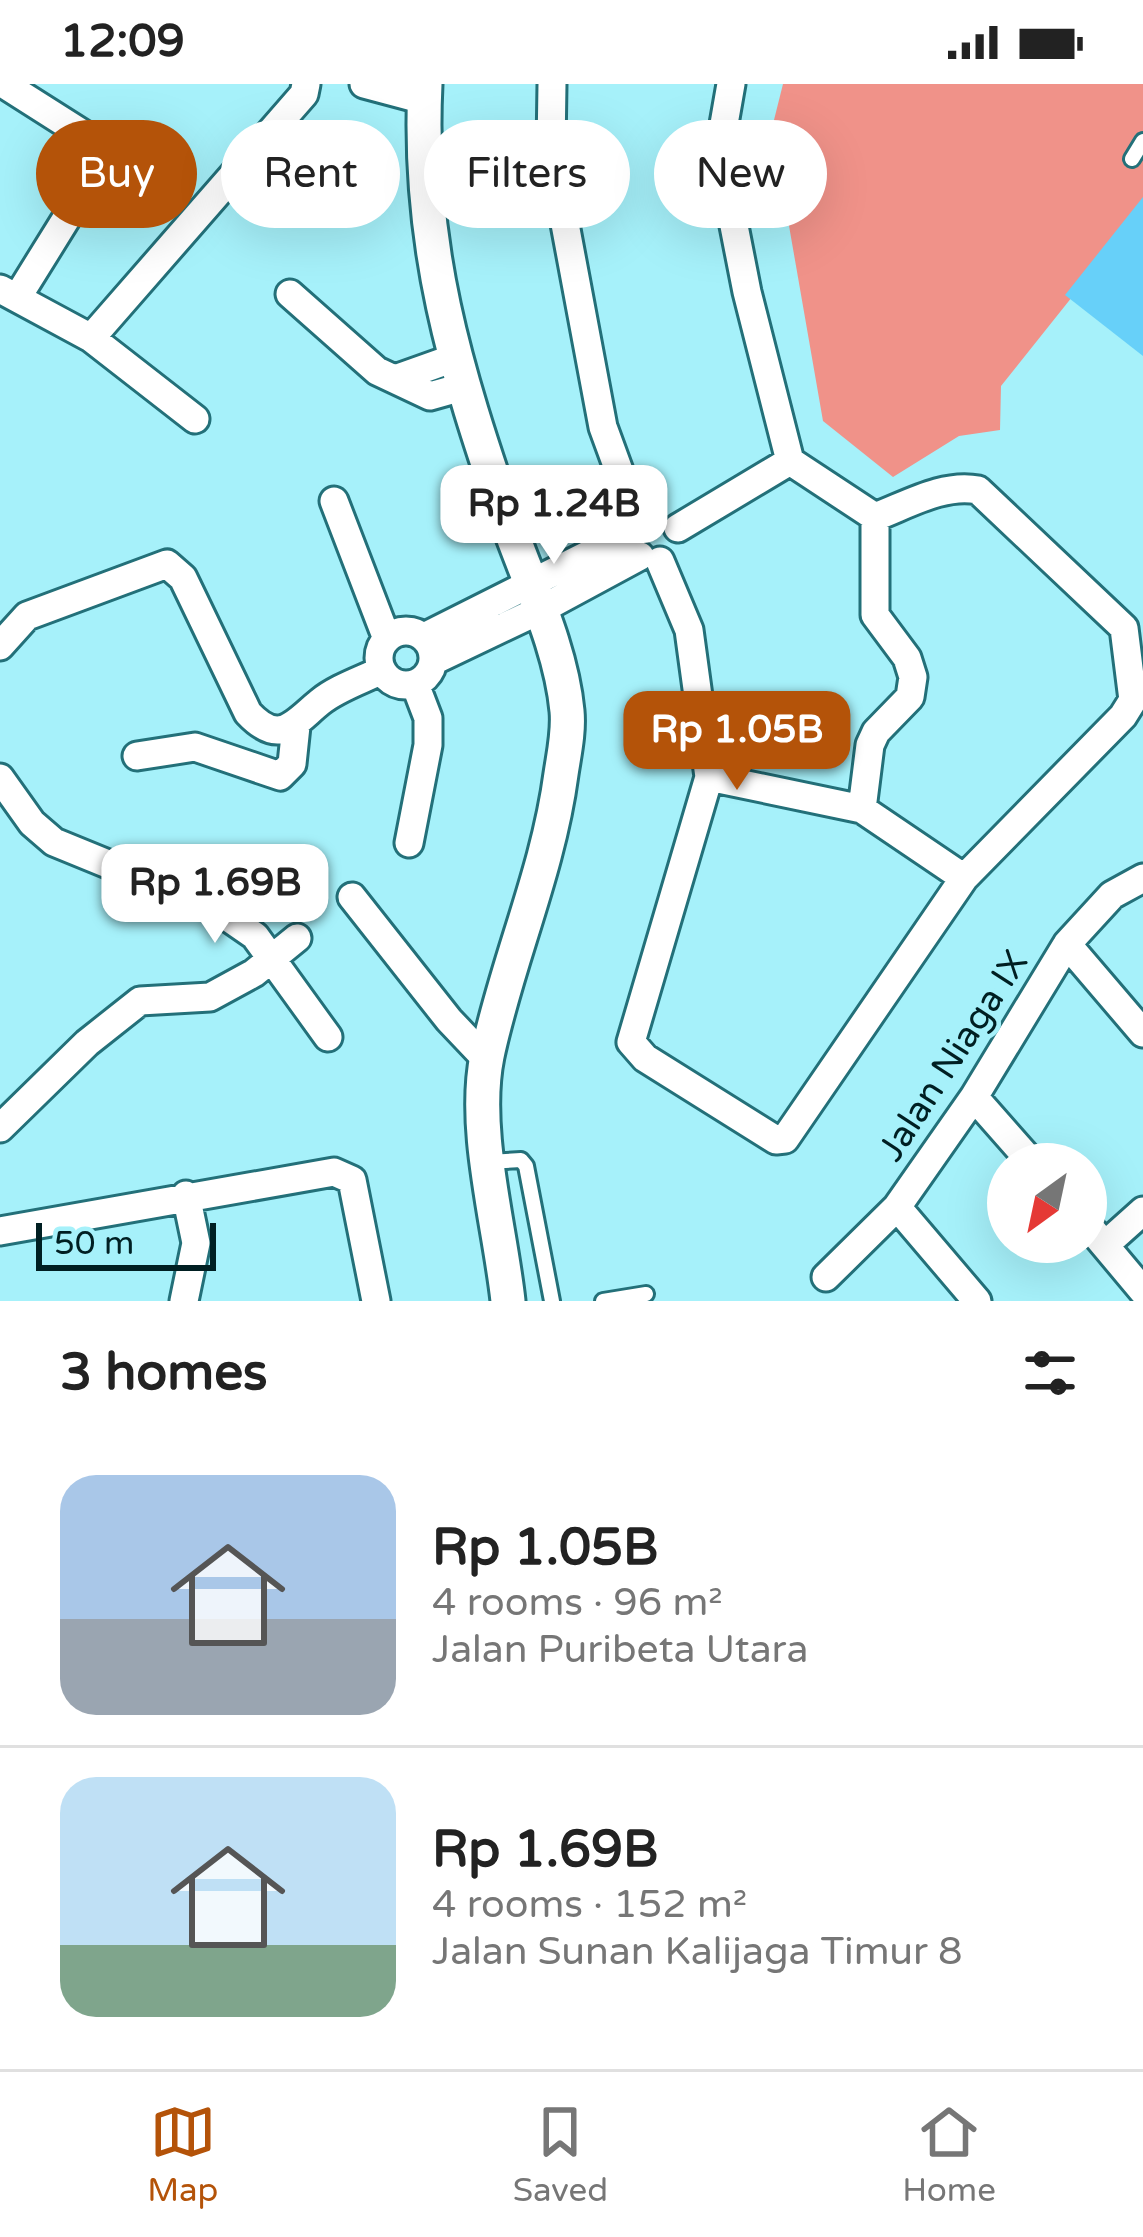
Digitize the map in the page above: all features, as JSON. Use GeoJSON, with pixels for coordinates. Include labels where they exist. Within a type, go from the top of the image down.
{"type":"FeatureCollection","features":[{"type":"Feature","properties":{"kind":"street"},"geometry":{"type":"LineString","coordinates":[[4,84],[61,120]]}},
{"type":"Feature","properties":{"kind":"street"},"geometry":{"type":"LineString","coordinates":[[91,338],[304,94],[307,84]]}},
{"type":"Feature","properties":{"kind":"street"},"geometry":{"type":"LineString","coordinates":[[364,84],[424,92],[421,149],[426,220],[442,314],[561,680],[568,728],[556,815],[486,1059],[483,1089],[489,1162],[508,1301]]}},
{"type":"Feature","properties":{"kind":"street"},"geometry":{"type":"LineString","coordinates":[[552,84],[551,149],[603,427],[642,542],[689,631],[709,777],[631,1042],[636,1053],[776,1140],[790,1135],[964,878],[1130,709],[1133,700],[1124,628],[979,490],[948,489],[874,517]]}},
{"type":"Feature","properties":{"kind":"street"},"geometry":{"type":"LineString","coordinates":[[731,84],[720,147],[725,180],[756,332],[790,461],[874,517]]}},
{"type":"Feature","properties":{"kind":"street"},"geometry":{"type":"LineString","coordinates":[[59,228],[9,293],[91,338],[195,419]]}},
{"type":"Feature","properties":{"kind":"street"},"geometry":{"type":"LineString","coordinates":[[290,294],[376,371],[395,379],[458,372]]}},
{"type":"Feature","properties":{"kind":"street"},"geometry":{"type":"LineString","coordinates":[[678,528],[790,461]]}},
{"type":"Feature","properties":{"kind":"street"},"geometry":{"type":"LineString","coordinates":[[334,501],[387,639]]}},
{"type":"Feature","properties":{"kind":"street"},"geometry":{"type":"LineString","coordinates":[[429,649],[642,542],[659,512],[674,520],[680,536],[674,552],[642,542]]}},
{"type":"Feature","properties":{"kind":"street"},"geometry":{"type":"LineString","coordinates":[[862,809],[870,746],[876,732],[910,697],[914,676],[907,658],[875,615],[874,517]]}},
{"type":"Feature","properties":{"kind":"street"},"geometry":{"type":"LineString","coordinates":[[0,646],[27,616],[167,564],[183,578],[248,713],[260,726],[278,730],[296,726],[322,700],[382,670]]}},
{"type":"Feature","properties":{"kind":"street"},"geometry":{"type":"LineString","coordinates":[[412,631],[429,649],[431,671],[415,684],[396,683],[382,670],[380,648],[387,639],[412,631]]}},
{"type":"Feature","properties":{"kind":"street"},"geometry":{"type":"LineString","coordinates":[[409,843],[428,745],[428,718],[415,684]]}},
{"type":"Feature","properties":{"kind":"street"},"geometry":{"type":"LineString","coordinates":[[137,755],[195,747],[280,776],[292,764],[296,726]]}},
{"type":"Feature","properties":{"kind":"street"},"geometry":{"type":"LineString","coordinates":[[709,777],[862,809],[964,878]]}},
{"type":"Feature","properties":{"kind":"street"},"geometry":{"type":"LineString","coordinates":[[0,778],[32,823],[54,842],[213,907],[255,936],[328,1037]]}},
{"type":"Feature","properties":{"kind":"street","name":"Jalan Niaga IX"},"geometry":{"type":"LineString","coordinates":[[826,1277],[897,1207],[974,1097],[1067,944],[1112,895],[1143,878]]}},
{"type":"Feature","properties":{"kind":"street"},"geometry":{"type":"LineString","coordinates":[[352,897],[449,1020],[486,1059]]}},
{"type":"Feature","properties":{"kind":"street"},"geometry":{"type":"LineString","coordinates":[[0,1128],[87,1043],[140,1001],[211,997],[272,960],[296,938]]}},
{"type":"Feature","properties":{"kind":"street"},"geometry":{"type":"LineString","coordinates":[[1067,944],[1143,1033]]}},
{"type":"Feature","properties":{"kind":"street"},"geometry":{"type":"LineString","coordinates":[[974,1097],[1015,1143]]}},
{"type":"Feature","properties":{"kind":"street"},"geometry":{"type":"LineString","coordinates":[[0,1232],[334,1172],[352,1180],[376,1301]]}},
{"type":"Feature","properties":{"kind":"street"},"geometry":{"type":"LineString","coordinates":[[184,1301],[196,1243],[185,1196]]}},
{"type":"Feature","properties":{"kind":"street"},"geometry":{"type":"LineString","coordinates":[[897,1207],[977,1301]]}},
{"type":"Feature","properties":{"kind":"street"},"geometry":{"type":"LineString","coordinates":[[1107,1243],[1143,1210]]}},
{"type":"Feature","properties":{"kind":"street"},"geometry":{"type":"LineString","coordinates":[[1107,1247],[1143,1291]]}},
{"type":"Feature","properties":{"kind":"lane"},"geometry":{"type":"LineString","coordinates":[[1132,159],[1143,141]]}},
{"type":"Feature","properties":{"kind":"lane"},"geometry":{"type":"LineString","coordinates":[[489,1162],[513,1160],[526,1166],[552,1301]]}},
{"type":"Feature","properties":{"kind":"lane"},"geometry":{"type":"LineString","coordinates":[[603,1301],[646,1294]]}},
{"type":"Feature","properties":{"kind":"shaded area"},"geometry":{"type":"Polygon","coordinates":[[[783,84],[1143,84],[1143,208],[1001,386],[1000,430],[959,436],[893,477],[823,421],[789,228],[827,228],[827,120],[774,120],[783,84]]]}},
{"type":"Feature","properties":{"kind":"building"},"geometry":{"type":"Polygon","coordinates":[[[1143,197],[1143,356],[1065,295],[1143,197]]]}}]}
